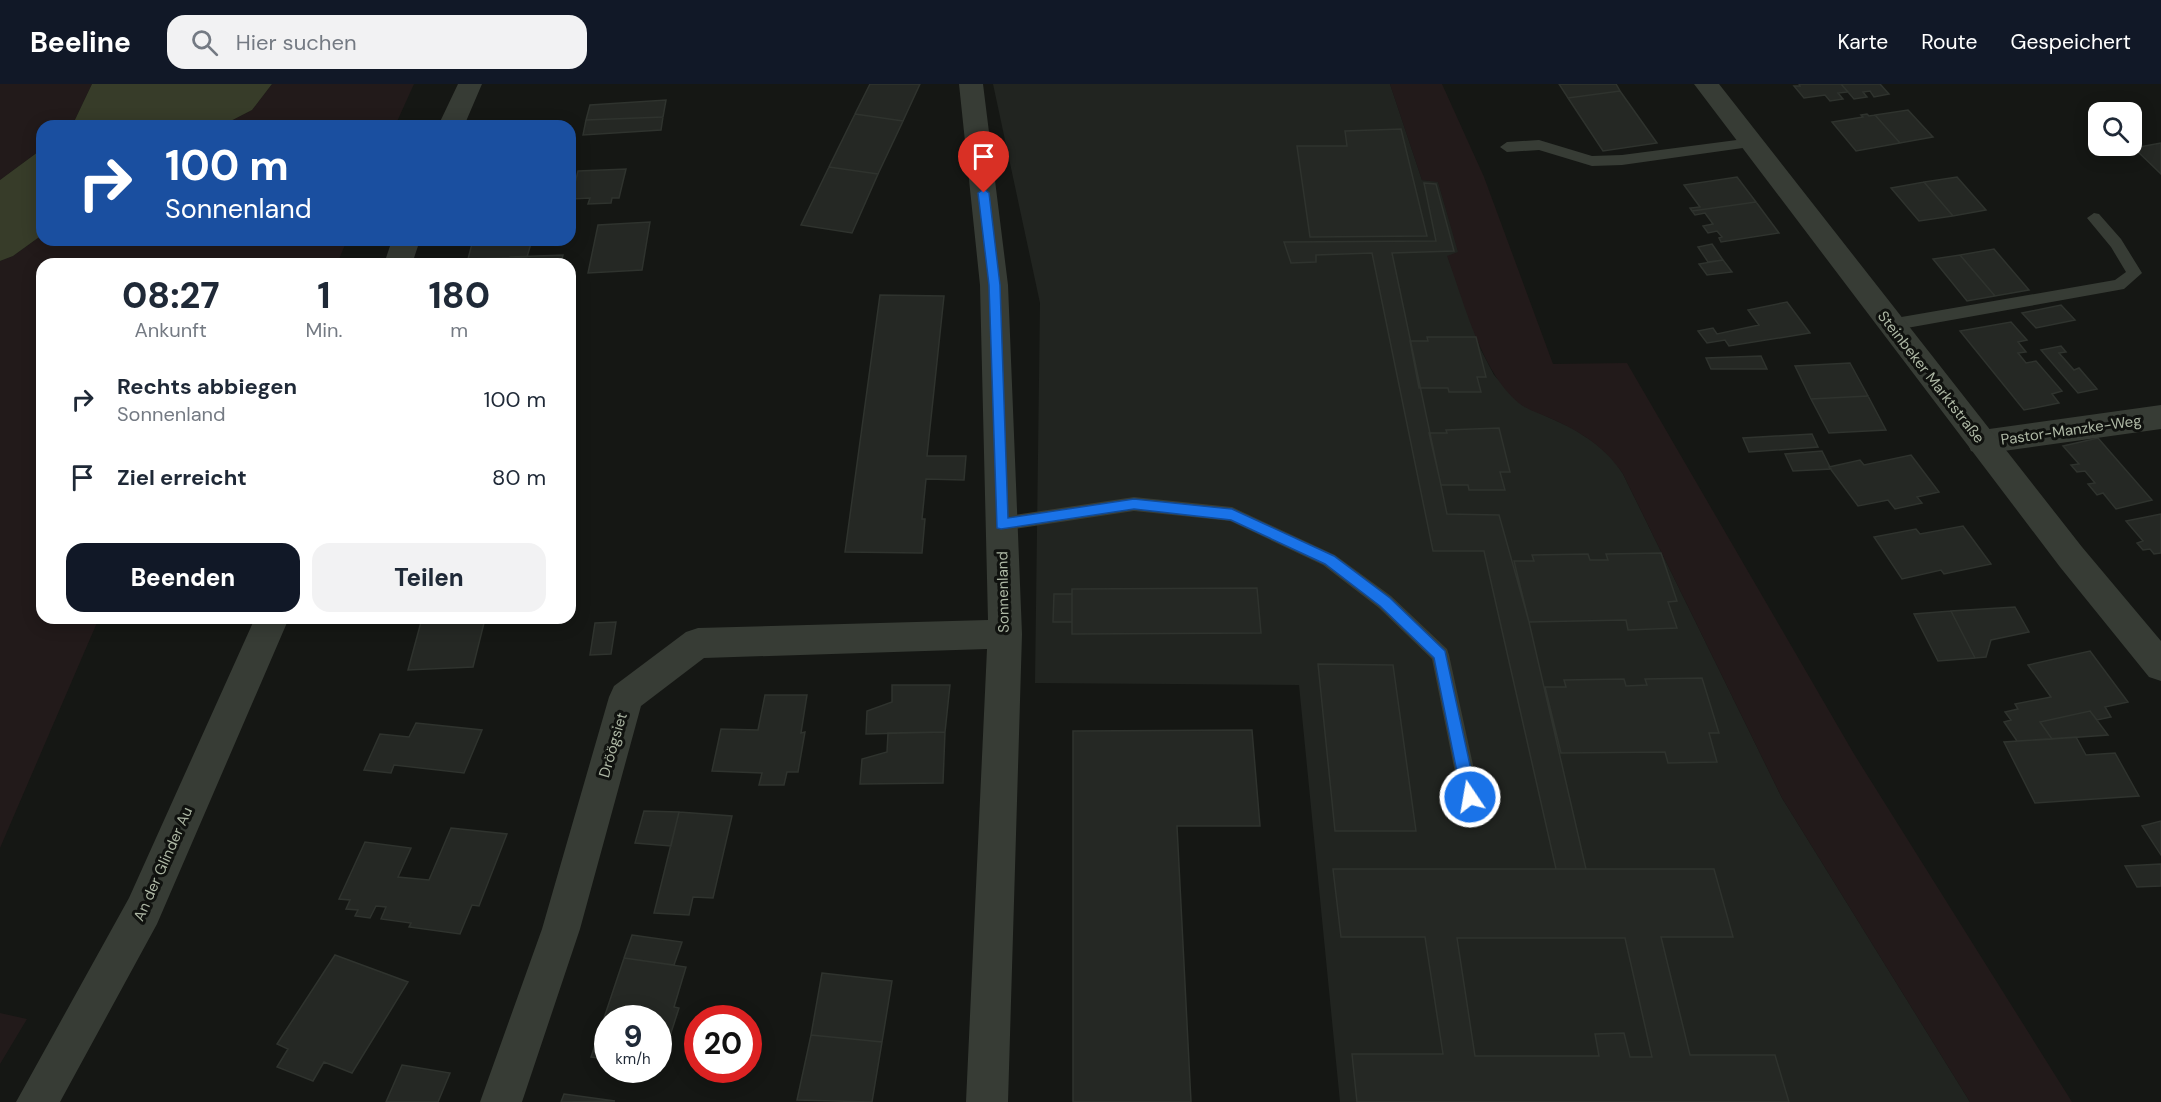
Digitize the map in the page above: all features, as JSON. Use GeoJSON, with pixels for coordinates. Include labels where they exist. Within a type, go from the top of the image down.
{"type":"FeatureCollection","features":[{"type":"Feature","properties":{"kind":"street"},"geometry":{"type":"LineString","coordinates":[[455,120],[470,84]]}},
{"type":"Feature","properties":{"kind":"street","name":"Sonnenland"},"geometry":{"type":"LineString","coordinates":[[971,84],[994,285],[1005,634],[987,1102]]}},
{"type":"Feature","properties":{"kind":"street","name":"Steinbeker Marktstraße"},"geometry":{"type":"LineString","coordinates":[[1706,84],[1890,325],[2161,666]]}},
{"type":"Feature","properties":{"kind":"street","name":"Pastor-Manzke-Weg"},"geometry":{"type":"LineString","coordinates":[[1982,442],[2161,417]]}},
{"type":"Feature","properties":{"kind":"street","name":"An der Glinder Au"},"geometry":{"type":"LineString","coordinates":[[37,1102],[143,911],[269,624]]}},
{"type":"Feature","properties":{"kind":"street","name":"Dröögsiet"},"geometry":{"type":"LineString","coordinates":[[501,1102],[561,929],[626,697],[698,643],[1005,634]]}},
{"type":"Feature","properties":{"kind":"lane"},"geometry":{"type":"LineString","coordinates":[[1507,147],[1539,145],[1592,162],[1752,143]]}},
{"type":"Feature","properties":{"kind":"lane"},"geometry":{"type":"LineString","coordinates":[[1890,325],[2119,285],[2134,273],[2116,243],[2094,218]]}},
{"type":"Feature","properties":{"kind":"lane"},"geometry":{"type":"LineString","coordinates":[[1001,524],[1134,504],[1232,514],[1329,560],[1385,602],[1440,655],[1470,797]]}},
{"type":"Feature","properties":{"kind":"shaded area"},"geometry":{"type":"Polygon","coordinates":[[[0,84],[92,84],[75,120],[36,120],[36,153],[0,180],[0,84]]]}},
{"type":"Feature","properties":{"kind":"shaded area"},"geometry":{"type":"Polygon","coordinates":[[[92,84],[272,84],[252,110],[233,120],[75,120],[92,84]]]}},
{"type":"Feature","properties":{"kind":"shaded area"},"geometry":{"type":"Polygon","coordinates":[[[272,84],[414,84],[398,120],[233,120],[252,110],[272,84]]]}},
{"type":"Feature","properties":{"kind":"shaded area"},"geometry":{"type":"Polygon","coordinates":[[[993,84],[1390,84],[1422,180],[1438,181],[1459,253],[1448,257],[1481,350],[1494,375],[1522,405],[1572,428],[1592,441],[1611,456],[1623,474],[1782,798],[1970,1102],[1340,1102],[1299,685],[1035,683],[1040,303],[993,84]]]}},
{"type":"Feature","properties":{"kind":"shaded area"},"geometry":{"type":"Polygon","coordinates":[[[1390,84],[1442,84],[1484,177],[1553,364],[1627,363],[1854,754],[2072,1102],[1970,1102],[1782,798],[1623,474],[1600,448],[1582,435],[1523,406],[1496,377],[1485,358],[1447,256],[1458,252],[1438,182],[1422,180],[1390,84]]]}},
{"type":"Feature","properties":{"kind":"shaded area"},"geometry":{"type":"Polygon","coordinates":[[[36,153],[36,239],[13,256],[0,261],[0,180],[36,153]]]}},
{"type":"Feature","properties":{"kind":"shaded area"},"geometry":{"type":"Polygon","coordinates":[[[36,239],[36,246],[344,246],[340,258],[36,258],[36,624],[96,624],[0,848],[0,261],[13,256],[36,239]]]}},
{"type":"Feature","properties":{"kind":"shaded area"},"geometry":{"type":"Polygon","coordinates":[[[0,1013],[27,1019],[0,1064],[0,1013]]]}},
{"type":"Feature","properties":{"kind":"building"},"geometry":{"type":"Polygon","coordinates":[[[870,84],[920,84],[903,121],[855,114],[870,84]]]}},
{"type":"Feature","properties":{"kind":"building"},"geometry":{"type":"Polygon","coordinates":[[[1559,84],[1616,84],[1620,91],[1568,98],[1559,84]]]}},
{"type":"Feature","properties":{"kind":"building"},"geometry":{"type":"Polygon","coordinates":[[[1799,84],[1841,84],[1848,92],[1838,93],[1843,99],[1830,101],[1825,95],[1804,98],[1794,86],[1800,86],[1799,84]]]}},
{"type":"Feature","properties":{"kind":"building"},"geometry":{"type":"Polygon","coordinates":[[[1841,84],[1880,84],[1889,94],[1874,97],[1870,91],[1863,92],[1867,97],[1854,99],[1841,84]]]}},
{"type":"Feature","properties":{"kind":"building"},"geometry":{"type":"Polygon","coordinates":[[[1620,91],[1657,143],[1603,151],[1568,98],[1620,91]]]}},
{"type":"Feature","properties":{"kind":"building"},"geometry":{"type":"Polygon","coordinates":[[[666,100],[663,117],[586,120],[590,105],[666,100]]]}},
{"type":"Feature","properties":{"kind":"building"},"geometry":{"type":"Polygon","coordinates":[[[1908,110],[1933,137],[1900,143],[1875,115],[1908,110]]]}},
{"type":"Feature","properties":{"kind":"building"},"geometry":{"type":"Polygon","coordinates":[[[855,114],[903,121],[878,174],[829,167],[855,114]]]}},
{"type":"Feature","properties":{"kind":"building"},"geometry":{"type":"Polygon","coordinates":[[[1861,115],[1875,115],[1900,143],[1856,151],[1832,122],[1863,117],[1861,115]]]}},
{"type":"Feature","properties":{"kind":"building"},"geometry":{"type":"Polygon","coordinates":[[[663,117],[661,130],[583,135],[586,120],[663,117]]]}},
{"type":"Feature","properties":{"kind":"building"},"geometry":{"type":"Polygon","coordinates":[[[1401,129],[1427,236],[1310,237],[1297,146],[1347,146],[1345,131],[1401,129]]]}},
{"type":"Feature","properties":{"kind":"building"},"geometry":{"type":"Polygon","coordinates":[[[2161,143],[2161,174],[2142,156],[2142,147],[2161,143]]]}},
{"type":"Feature","properties":{"kind":"building"},"geometry":{"type":"Polygon","coordinates":[[[829,167],[878,174],[852,233],[801,225],[829,167]]]}},
{"type":"Feature","properties":{"kind":"building"},"geometry":{"type":"Polygon","coordinates":[[[626,169],[619,198],[612,198],[611,203],[588,204],[590,198],[576,199],[578,171],[626,169]]]}},
{"type":"Feature","properties":{"kind":"building"},"geometry":{"type":"Polygon","coordinates":[[[1737,177],[1756,202],[1692,211],[1690,208],[1700,207],[1684,185],[1737,177]]]}},
{"type":"Feature","properties":{"kind":"building"},"geometry":{"type":"Polygon","coordinates":[[[1957,177],[1986,210],[1953,216],[1924,182],[1957,177]]]}},
{"type":"Feature","properties":{"kind":"building"},"geometry":{"type":"Polygon","coordinates":[[[1924,182],[1953,216],[1919,221],[1891,188],[1924,182]]]}},
{"type":"Feature","properties":{"kind":"building"},"geometry":{"type":"Polygon","coordinates":[[[1424,183],[1436,184],[1454,251],[1392,253],[1447,514],[1499,515],[1529,622],[1586,869],[1556,869],[1484,551],[1433,551],[1372,253],[1316,255],[1316,262],[1291,263],[1284,242],[1436,241],[1424,183]]]}},
{"type":"Feature","properties":{"kind":"building"},"geometry":{"type":"Polygon","coordinates":[[[1756,202],[1779,233],[1721,242],[1719,238],[1722,237],[1717,231],[1708,233],[1703,226],[1713,224],[1705,213],[1695,215],[1692,211],[1756,202]]]}},
{"type":"Feature","properties":{"kind":"building"},"geometry":{"type":"Polygon","coordinates":[[[650,222],[642,270],[588,273],[598,225],[650,222]]]}},
{"type":"Feature","properties":{"kind":"building"},"geometry":{"type":"Polygon","coordinates":[[[1712,244],[1723,260],[1708,262],[1698,247],[1712,244]]]}},
{"type":"Feature","properties":{"kind":"building"},"geometry":{"type":"Polygon","coordinates":[[[471,246],[530,246],[527,257],[468,258],[471,246]]]}},
{"type":"Feature","properties":{"kind":"building"},"geometry":{"type":"Polygon","coordinates":[[[1994,249],[2029,290],[1995,296],[1960,255],[1994,249]]]}},
{"type":"Feature","properties":{"kind":"building"},"geometry":{"type":"Polygon","coordinates":[[[563,255],[562,258],[510,257],[563,255]]]}},
{"type":"Feature","properties":{"kind":"building"},"geometry":{"type":"Polygon","coordinates":[[[1960,255],[1995,296],[1967,301],[1933,259],[1960,255]]]}},
{"type":"Feature","properties":{"kind":"building"},"geometry":{"type":"Polygon","coordinates":[[[1723,260],[1732,272],[1707,275],[1699,264],[1723,260]]]}},
{"type":"Feature","properties":{"kind":"building"},"geometry":{"type":"Polygon","coordinates":[[[880,295],[944,296],[927,456],[966,456],[964,480],[926,479],[922,519],[925,519],[922,553],[845,552],[880,295]]]}},
{"type":"Feature","properties":{"kind":"building"},"geometry":{"type":"Polygon","coordinates":[[[1787,302],[1810,333],[1729,346],[1725,340],[1707,343],[1698,331],[1713,328],[1717,334],[1759,325],[1748,310],[1787,302]]]}},
{"type":"Feature","properties":{"kind":"building"},"geometry":{"type":"Polygon","coordinates":[[[2061,305],[2075,320],[2036,328],[2022,313],[2061,305]]]}},
{"type":"Feature","properties":{"kind":"building"},"geometry":{"type":"Polygon","coordinates":[[[2011,322],[2027,340],[2018,342],[2026,352],[2018,353],[2026,363],[2036,361],[2062,391],[2052,394],[2059,403],[2024,410],[1960,331],[2011,322]]]}},
{"type":"Feature","properties":{"kind":"building"},"geometry":{"type":"Polygon","coordinates":[[[1427,337],[1476,337],[1486,377],[1477,377],[1481,392],[1449,392],[1448,388],[1419,388],[1410,341],[1428,341],[1427,337]]]}},
{"type":"Feature","properties":{"kind":"building"},"geometry":{"type":"Polygon","coordinates":[[[2061,346],[2066,352],[2059,353],[2074,370],[2079,368],[2097,389],[2078,393],[2041,350],[2061,346]]]}},
{"type":"Feature","properties":{"kind":"building"},"geometry":{"type":"Polygon","coordinates":[[[1761,356],[1767,369],[1711,369],[1706,358],[1761,356]]]}},
{"type":"Feature","properties":{"kind":"building"},"geometry":{"type":"Polygon","coordinates":[[[1850,363],[1868,396],[1811,399],[1795,366],[1850,363]]]}},
{"type":"Feature","properties":{"kind":"building"},"geometry":{"type":"Polygon","coordinates":[[[1868,396],[1886,430],[1829,433],[1811,399],[1868,396]]]}},
{"type":"Feature","properties":{"kind":"building"},"geometry":{"type":"Polygon","coordinates":[[[1499,428],[1510,472],[1500,472],[1505,490],[1469,490],[1468,485],[1441,485],[1429,433],[1499,428]]]}},
{"type":"Feature","properties":{"kind":"building"},"geometry":{"type":"Polygon","coordinates":[[[1812,434],[1818,447],[1749,452],[1743,438],[1812,434]]]}},
{"type":"Feature","properties":{"kind":"building"},"geometry":{"type":"Polygon","coordinates":[[[2098,438],[2152,500],[2116,509],[2103,493],[2097,495],[2088,484],[2095,483],[2085,471],[2077,472],[2071,465],[2079,464],[2063,446],[2098,438]]]}},
{"type":"Feature","properties":{"kind":"building"},"geometry":{"type":"Polygon","coordinates":[[[1822,451],[1831,469],[1793,471],[1785,454],[1822,451]]]}},
{"type":"Feature","properties":{"kind":"building"},"geometry":{"type":"Polygon","coordinates":[[[1911,455],[1939,492],[1917,497],[1922,503],[1895,509],[1888,500],[1858,506],[1829,467],[1860,460],[1864,465],[1911,455]]]}},
{"type":"Feature","properties":{"kind":"building"},"geometry":{"type":"Polygon","coordinates":[[[2161,514],[2161,553],[2154,554],[2150,549],[2143,550],[2137,543],[2143,541],[2126,521],[2161,514]]]}},
{"type":"Feature","properties":{"kind":"building"},"geometry":{"type":"Polygon","coordinates":[[[1963,526],[1991,564],[1944,574],[1941,570],[1902,579],[1874,537],[1916,529],[1920,534],[1963,526]]]}},
{"type":"Feature","properties":{"kind":"building"},"geometry":{"type":"Polygon","coordinates":[[[1661,553],[1677,601],[1668,602],[1677,628],[1628,630],[1626,620],[1529,622],[1514,561],[1534,561],[1532,555],[1588,554],[1590,560],[1608,560],[1606,554],[1661,553]]]}},
{"type":"Feature","properties":{"kind":"building"},"geometry":{"type":"Polygon","coordinates":[[[1257,588],[1261,633],[1072,634],[1072,589],[1257,588]]]}},
{"type":"Feature","properties":{"kind":"building"},"geometry":{"type":"Polygon","coordinates":[[[1054,594],[1072,594],[1072,622],[1053,622],[1054,594]]]}},
{"type":"Feature","properties":{"kind":"building"},"geometry":{"type":"Polygon","coordinates":[[[2015,607],[2029,632],[1991,640],[1986,657],[1975,658],[1951,611],[2015,607]]]}},
{"type":"Feature","properties":{"kind":"building"},"geometry":{"type":"Polygon","coordinates":[[[1951,611],[1975,658],[1938,661],[1914,614],[1951,611]]]}},
{"type":"Feature","properties":{"kind":"building"},"geometry":{"type":"Polygon","coordinates":[[[616,622],[611,654],[590,655],[595,623],[616,622]]]}},
{"type":"Feature","properties":{"kind":"building"},"geometry":{"type":"Polygon","coordinates":[[[420,624],[484,624],[473,667],[408,670],[420,624]]]}},
{"type":"Feature","properties":{"kind":"building"},"geometry":{"type":"Polygon","coordinates":[[[2090,651],[2128,702],[2105,707],[2111,717],[2097,720],[2090,711],[2040,722],[2052,739],[2017,741],[2004,722],[2011,720],[2005,712],[2018,709],[2015,704],[2051,697],[2028,665],[2090,651]]]}},
{"type":"Feature","properties":{"kind":"building"},"geometry":{"type":"Polygon","coordinates":[[[1318,664],[1393,665],[1416,831],[1335,831],[1318,664]]]}},
{"type":"Feature","properties":{"kind":"building"},"geometry":{"type":"Polygon","coordinates":[[[1702,678],[1719,733],[1709,733],[1717,762],[1668,763],[1665,752],[1561,753],[1545,687],[1566,687],[1564,680],[1624,679],[1626,686],[1647,685],[1645,679],[1702,678]]]}},
{"type":"Feature","properties":{"kind":"building"},"geometry":{"type":"Polygon","coordinates":[[[892,685],[950,685],[945,732],[866,734],[867,711],[892,702],[892,685]]]}},
{"type":"Feature","properties":{"kind":"building"},"geometry":{"type":"Polygon","coordinates":[[[765,695],[807,695],[801,733],[805,732],[798,772],[787,772],[784,785],[759,785],[762,773],[712,771],[721,729],[758,730],[765,695]]]}},
{"type":"Feature","properties":{"kind":"building"},"geometry":{"type":"Polygon","coordinates":[[[2090,711],[2108,735],[2052,739],[2040,722],[2090,711]]]}},
{"type":"Feature","properties":{"kind":"building"},"geometry":{"type":"Polygon","coordinates":[[[416,723],[482,730],[464,773],[394,765],[391,773],[364,770],[380,734],[409,737],[416,723]]]}},
{"type":"Feature","properties":{"kind":"building"},"geometry":{"type":"Polygon","coordinates":[[[1252,730],[1260,826],[1177,826],[1191,1102],[1073,1102],[1073,731],[1252,730]]]}},
{"type":"Feature","properties":{"kind":"building"},"geometry":{"type":"Polygon","coordinates":[[[945,732],[943,783],[860,784],[862,759],[887,752],[888,733],[945,732]]]}},
{"type":"Feature","properties":{"kind":"building"},"geometry":{"type":"Polygon","coordinates":[[[2076,737],[2086,755],[2115,753],[2139,796],[2035,803],[2004,742],[2076,737]]]}},
{"type":"Feature","properties":{"kind":"building"},"geometry":{"type":"Polygon","coordinates":[[[644,811],[679,812],[671,846],[635,843],[644,811]]]}},
{"type":"Feature","properties":{"kind":"building"},"geometry":{"type":"Polygon","coordinates":[[[679,812],[732,816],[713,898],[693,897],[689,915],[654,913],[679,812]]]}},
{"type":"Feature","properties":{"kind":"building"},"geometry":{"type":"Polygon","coordinates":[[[2161,821],[2161,855],[2142,826],[2161,821]]]}},
{"type":"Feature","properties":{"kind":"building"},"geometry":{"type":"Polygon","coordinates":[[[451,828],[507,834],[479,906],[472,905],[460,934],[409,927],[411,923],[381,919],[386,907],[376,906],[370,918],[355,916],[358,910],[346,909],[350,900],[339,899],[365,842],[411,848],[398,877],[429,880],[451,828]]]}},
{"type":"Feature","properties":{"kind":"building"},"geometry":{"type":"Polygon","coordinates":[[[2161,864],[2161,886],[2137,887],[2125,866],[2161,864]]]}},
{"type":"Feature","properties":{"kind":"building"},"geometry":{"type":"Polygon","coordinates":[[[1333,869],[1714,869],[1733,937],[1661,937],[1690,1055],[1775,1055],[1789,1102],[1357,1102],[1352,1054],[1443,1054],[1425,937],[1341,937],[1333,869]],[[1457,938],[1475,1056],[1599,1056],[1595,1034],[1624,1033],[1630,1057],[1652,1057],[1625,938],[1457,938]]]}},
{"type":"Feature","properties":{"kind":"building"},"geometry":{"type":"Polygon","coordinates":[[[632,935],[682,942],[674,965],[624,958],[632,935]]]}},
{"type":"Feature","properties":{"kind":"building"},"geometry":{"type":"Polygon","coordinates":[[[335,955],[408,982],[352,1073],[324,1062],[313,1081],[277,1067],[288,1049],[277,1044],[335,955]]]}},
{"type":"Feature","properties":{"kind":"building"},"geometry":{"type":"Polygon","coordinates":[[[624,958],[686,967],[674,1007],[679,1008],[672,1030],[672,1005],[608,1005],[624,958]]]}},
{"type":"Feature","properties":{"kind":"building"},"geometry":{"type":"Polygon","coordinates":[[[822,973],[892,981],[882,1042],[811,1035],[822,973]]]}},
{"type":"Feature","properties":{"kind":"building"},"geometry":{"type":"Polygon","coordinates":[[[811,1035],[882,1042],[872,1102],[797,1100],[811,1035]]]}},
{"type":"Feature","properties":{"kind":"building"},"geometry":{"type":"Polygon","coordinates":[[[402,1065],[450,1073],[438,1102],[386,1102],[402,1065]]]}},
{"type":"Feature","properties":{"kind":"building"},"geometry":{"type":"Polygon","coordinates":[[[564,1094],[615,1101],[561,1102],[564,1094]]]}},
{"type":"Feature","properties":{"kind":"route"},"geometry":{"type":"LineString","coordinates":[[984,193],[994,285],[1001,524],[1134,504],[1232,514],[1329,560],[1385,602],[1440,655],[1470,797]]}}]}
